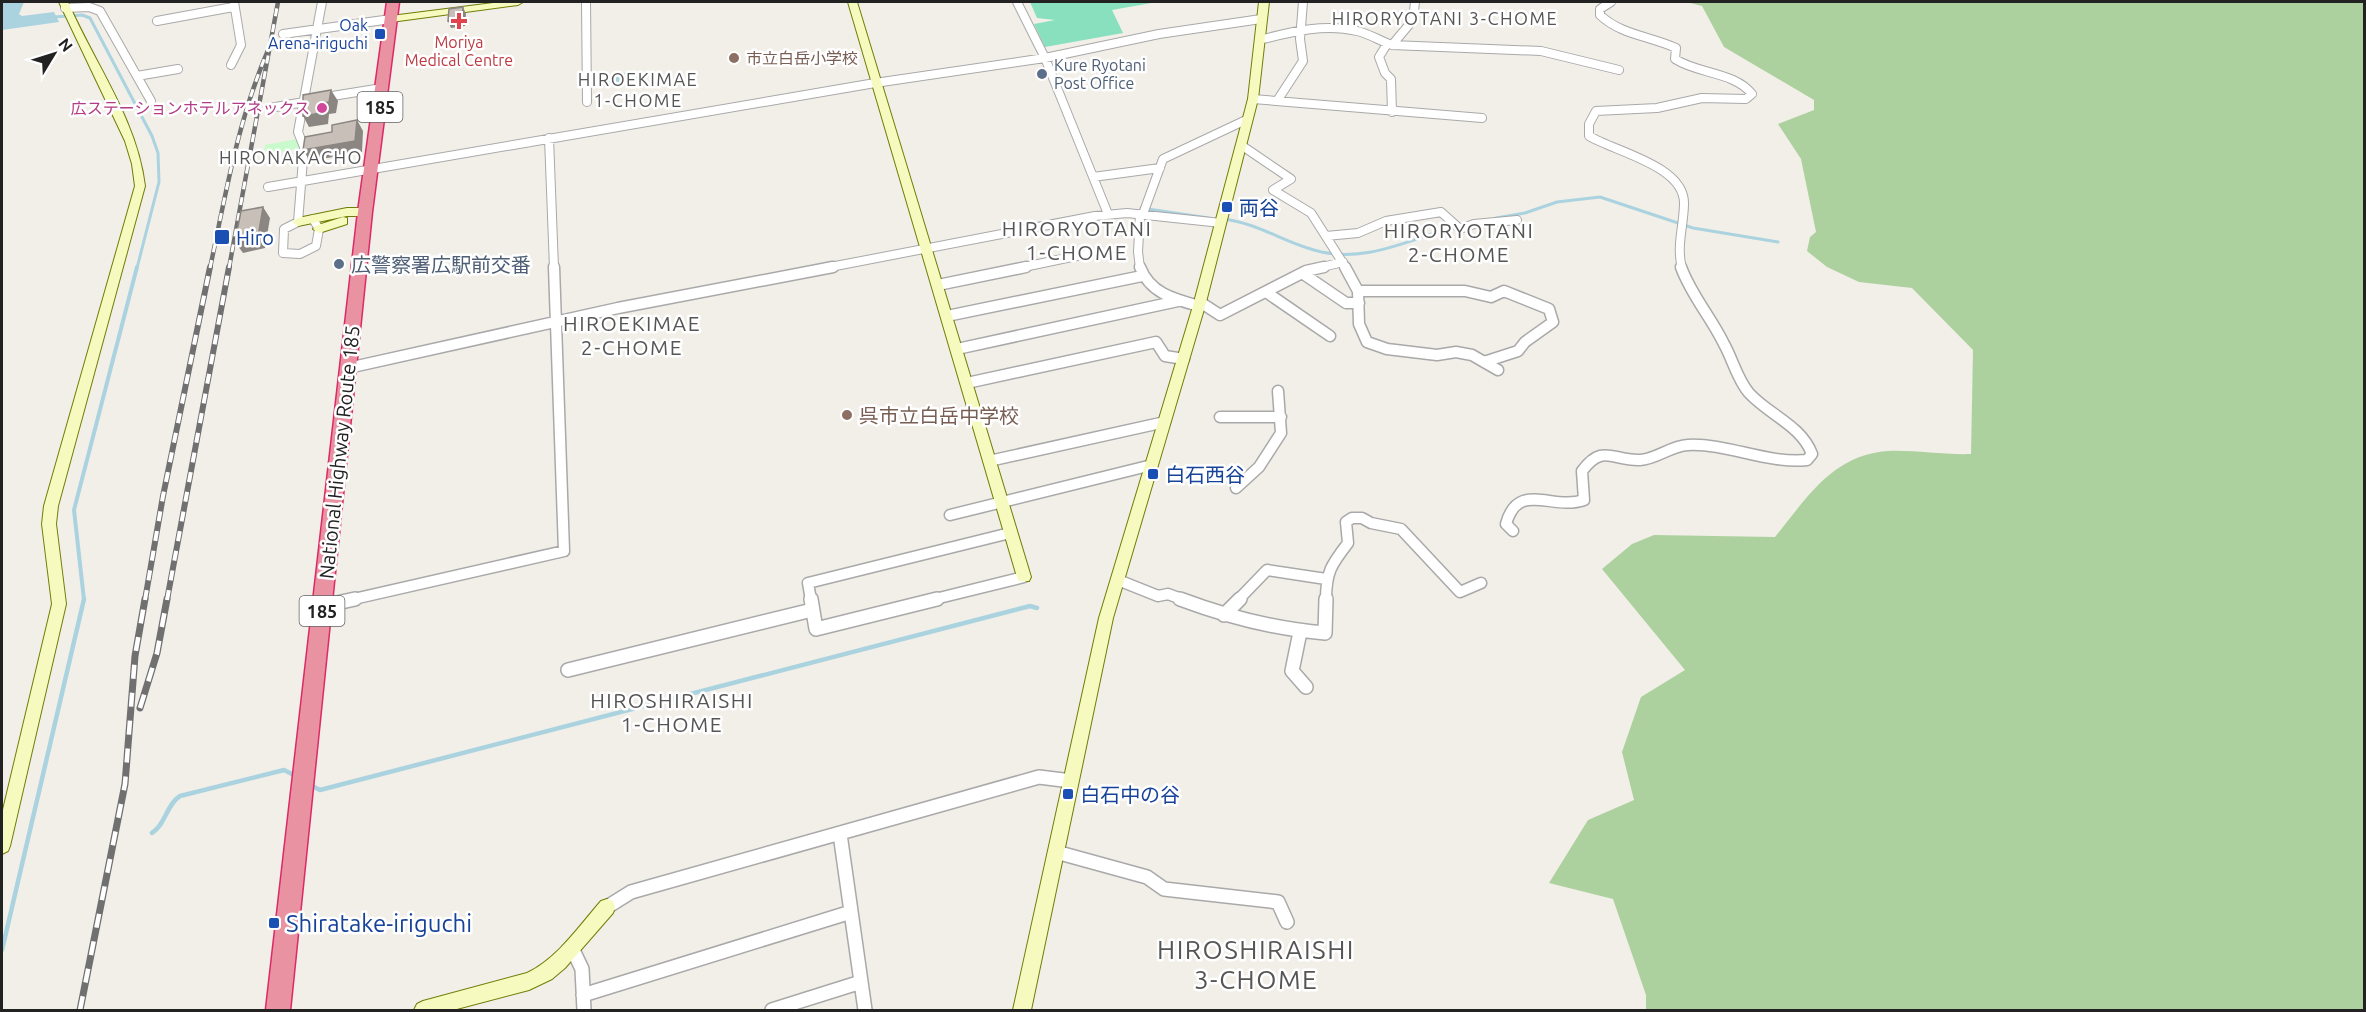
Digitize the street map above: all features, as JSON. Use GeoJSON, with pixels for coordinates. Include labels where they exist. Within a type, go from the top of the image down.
{"type":"FeatureCollection","features":[{"type":"Feature","properties":{"kind":"highway","name":"National Highway Route 185"},"geometry":{"type":"LineString","coordinates":[[278,1011],[365,212],[393,2]]}},
{"type":"Feature","properties":{"kind":"street"},"geometry":{"type":"LineString","coordinates":[[298,222],[304,147],[298,132],[322,2]]}},
{"type":"Feature","properties":{"kind":"street"},"geometry":{"type":"LineString","coordinates":[[283,34],[518,2]]}},
{"type":"Feature","properties":{"kind":"street"},"geometry":{"type":"LineString","coordinates":[[586,2],[587,102]]}},
{"type":"Feature","properties":{"kind":"street"},"geometry":{"type":"LineString","coordinates":[[852,2],[874,83],[928,250],[1024,577],[816,629],[808,583],[1010,533]]}},
{"type":"Feature","properties":{"kind":"street"},"geometry":{"type":"LineString","coordinates":[[1017,2],[1045,58],[1108,214]]}},
{"type":"Feature","properties":{"kind":"street"},"geometry":{"type":"LineString","coordinates":[[1022,1011],[1106,618],[1200,304],[1253,99],[1264,2]]}},
{"type":"Feature","properties":{"kind":"street"},"geometry":{"type":"LineString","coordinates":[[1277,101],[1303,61],[1298,45],[1302,28],[1303,2]]}},
{"type":"Feature","properties":{"kind":"street"},"geometry":{"type":"LineString","coordinates":[[1392,112],[1390,79],[1379,57],[1413,22],[1417,6],[1415,2]]}},
{"type":"Feature","properties":{"kind":"street"},"geometry":{"type":"LineString","coordinates":[[1513,531],[1506,524],[1508,509],[1513,503],[1524,500],[1570,503],[1584,500],[1582,471],[1593,457],[1601,454],[1649,459],[1671,447],[1688,445],[1789,461],[1807,460],[1812,454],[1808,440],[1748,393],[1724,343],[1690,288],[1682,270],[1678,252],[1684,192],[1678,183],[1649,164],[1608,148],[1589,136],[1589,124],[1596,111],[1657,108],[1702,99],[1746,99],[1752,94],[1745,85],[1684,65],[1675,59],[1676,48],[1661,40],[1610,27],[1600,15],[1600,9],[1611,2]]}},
{"type":"Feature","properties":{"kind":"street"},"geometry":{"type":"LineString","coordinates":[[157,21],[233,4],[241,45],[231,66]]}},
{"type":"Feature","properties":{"kind":"street"},"geometry":{"type":"LineString","coordinates":[[2,846],[59,604],[49,524],[51,506],[140,186],[139,165],[129,137],[66,10],[89,7],[100,11],[151,101]]}},
{"type":"Feature","properties":{"kind":"street"},"geometry":{"type":"LineString","coordinates":[[268,187],[874,83],[1045,58],[1159,34],[1261,19]]}},
{"type":"Feature","properties":{"kind":"street"},"geometry":{"type":"LineString","coordinates":[[1259,40],[1302,28],[1338,28],[1371,35],[1390,44],[1541,51],[1619,70]]}},
{"type":"Feature","properties":{"kind":"street"},"geometry":{"type":"LineString","coordinates":[[137,76],[178,69]]}},
{"type":"Feature","properties":{"kind":"street"},"geometry":{"type":"LineString","coordinates":[[270,108],[382,88]]}},
{"type":"Feature","properties":{"kind":"street"},"geometry":{"type":"LineString","coordinates":[[1253,99],[1482,118]]}},
{"type":"Feature","properties":{"kind":"street"},"geometry":{"type":"LineString","coordinates":[[1248,119],[1163,159],[1141,214],[1135,252],[1142,276],[1162,296],[1200,304],[1220,315],[1302,273],[1342,262]]}},
{"type":"Feature","properties":{"kind":"street"},"geometry":{"type":"LineString","coordinates":[[323,606],[564,551],[549,138]]}},
{"type":"Feature","properties":{"kind":"street"},"geometry":{"type":"LineString","coordinates":[[1241,145],[1291,178],[1273,190],[1311,213],[1326,236],[1358,291],[1359,324],[1367,342],[1387,349],[1437,355],[1456,352],[1472,355],[1498,370]]}},
{"type":"Feature","properties":{"kind":"street"},"geometry":{"type":"LineString","coordinates":[[1093,177],[1160,168]]}},
{"type":"Feature","properties":{"kind":"street"},"geometry":{"type":"LineString","coordinates":[[316,224],[313,249],[286,254],[281,250],[284,229],[298,222],[316,224],[365,212]]}},
{"type":"Feature","properties":{"kind":"street"},"geometry":{"type":"LineString","coordinates":[[1326,236],[1358,232],[1386,220],[1441,212],[1460,229],[1474,224],[1517,220]]}},
{"type":"Feature","properties":{"kind":"street"},"geometry":{"type":"LineString","coordinates":[[348,368],[555,322],[892,254],[928,250],[1108,214],[1141,214],[1221,223]]}},
{"type":"Feature","properties":{"kind":"street"},"geometry":{"type":"LineString","coordinates":[[938,285],[1086,254]]}},
{"type":"Feature","properties":{"kind":"street"},"geometry":{"type":"LineString","coordinates":[[1302,273],[1346,303],[1359,303]]}},
{"type":"Feature","properties":{"kind":"street"},"geometry":{"type":"LineString","coordinates":[[947,316],[1142,276]]}},
{"type":"Feature","properties":{"kind":"street"},"geometry":{"type":"LineString","coordinates":[[1358,291],[1466,291],[1491,297],[1504,291],[1549,309],[1553,322],[1525,342],[1518,351],[1484,362]]}},
{"type":"Feature","properties":{"kind":"street"},"geometry":{"type":"LineString","coordinates":[[1266,292],[1330,336]]}},
{"type":"Feature","properties":{"kind":"street"},"geometry":{"type":"LineString","coordinates":[[957,349],[1178,301]]}},
{"type":"Feature","properties":{"kind":"street"},"geometry":{"type":"LineString","coordinates":[[967,383],[1156,342],[1164,356],[1184,359]]}},
{"type":"Feature","properties":{"kind":"street"},"geometry":{"type":"LineString","coordinates":[[1236,488],[1258,467],[1281,433],[1278,390]]}},
{"type":"Feature","properties":{"kind":"street"},"geometry":{"type":"LineString","coordinates":[[1220,417],[1281,417]]}},
{"type":"Feature","properties":{"kind":"street"},"geometry":{"type":"LineString","coordinates":[[989,461],[1165,422]]}},
{"type":"Feature","properties":{"kind":"street"},"geometry":{"type":"LineString","coordinates":[[951,515],[1152,465]]}},
{"type":"Feature","properties":{"kind":"street"},"geometry":{"type":"LineString","coordinates":[[1118,580],[1158,596],[1168,594],[1224,615],[1300,632],[1325,633],[1326,579],[1330,567],[1348,543],[1346,522],[1352,518],[1362,518],[1369,524],[1390,525],[1401,529],[1460,592],[1481,583]]}},
{"type":"Feature","properties":{"kind":"street"},"geometry":{"type":"LineString","coordinates":[[1224,615],[1268,570],[1326,579]]}},
{"type":"Feature","properties":{"kind":"street"},"geometry":{"type":"LineString","coordinates":[[568,670],[812,610]]}},
{"type":"Feature","properties":{"kind":"street"},"geometry":{"type":"LineString","coordinates":[[1300,632],[1292,671],[1306,687]]}},
{"type":"Feature","properties":{"kind":"street"},"geometry":{"type":"LineString","coordinates":[[423,1011],[537,978],[572,948],[607,907],[631,892],[1039,777],[1071,781]]}},
{"type":"Feature","properties":{"kind":"street"},"geometry":{"type":"LineString","coordinates":[[840,834],[865,1011]]}},
{"type":"Feature","properties":{"kind":"street"},"geometry":{"type":"LineString","coordinates":[[1056,852],[1147,878],[1164,889],[1278,902],[1287,922]]}},
{"type":"Feature","properties":{"kind":"street"},"geometry":{"type":"LineString","coordinates":[[583,995],[851,912]]}},
{"type":"Feature","properties":{"kind":"street"},"geometry":{"type":"LineString","coordinates":[[572,948],[578,955],[584,1011]]}},
{"type":"Feature","properties":{"kind":"street"},"geometry":{"type":"LineString","coordinates":[[772,1011],[861,982]]}},
{"type":"Feature","properties":{"kind":"green space"},"geometry":{"type":"Polygon","coordinates":[[[1030,2],[1157,2],[1112,10],[1123,33],[1045,47],[1034,24],[1055,20],[1037,18],[1030,2]]]}},
{"type":"Feature","properties":{"kind":"green space"},"geometry":{"type":"Polygon","coordinates":[[[1686,2],[2364,2],[2364,1010],[1646,1010],[1646,995],[1613,899],[1549,883],[1588,820],[1634,800],[1622,752],[1641,697],[1685,670],[1602,569],[1632,544],[1654,535],[1775,537],[1822,481],[1851,461],[1868,454],[1898,451],[1971,454],[1973,350],[1912,288],[1859,282],[1827,267],[1807,251],[1810,237],[1816,232],[1801,159],[1778,124],[1814,110],[1814,100],[1724,47],[1702,6],[1686,2]]]}},
{"type":"Feature","properties":{"kind":"green space"},"geometry":{"type":"Polygon","coordinates":[[[297,139],[300,148],[264,155],[265,145],[297,139]]]}},
{"type":"Feature","properties":{"kind":"water"},"geometry":{"type":"Polygon","coordinates":[[[2,2],[24,2],[19,14],[22,16],[54,12],[59,22],[2,30],[2,2]]]}},
{"type":"Feature","properties":{"kind":"water"},"geometry":{"type":"Polygon","coordinates":[[[636,71],[637,81],[603,86],[603,76],[636,71]]]}},
{"type":"Feature","properties":{"kind":"building"},"geometry":{"type":"Polygon","coordinates":[[[463,7],[462,19],[448,21],[449,9],[463,7]]]}},
{"type":"Feature","properties":{"kind":"building"},"geometry":{"type":"Polygon","coordinates":[[[331,90],[329,102],[323,103],[321,113],[303,116],[303,95],[331,90]]]}},
{"type":"Feature","properties":{"kind":"building"},"geometry":{"type":"Polygon","coordinates":[[[357,120],[355,141],[303,150],[305,137],[332,132],[332,125],[357,120]]]}},
{"type":"Feature","properties":{"kind":"building"},"geometry":{"type":"Polygon","coordinates":[[[263,207],[258,237],[235,242],[241,211],[263,207]]]}},
{"type":"Feature","properties":{"kind":"waterway"},"geometry":{"type":"LineString","coordinates":[[54,17],[82,15],[90,18],[152,136],[158,153],[159,182],[137,268]]}},
{"type":"Feature","properties":{"kind":"waterway"},"geometry":{"type":"LineString","coordinates":[[1496,218],[1525,213],[1557,202],[1600,197],[1693,228],[1778,242]]}},
{"type":"Feature","properties":{"kind":"waterway"},"geometry":{"type":"LineString","coordinates":[[1141,208],[1209,218]]}},
{"type":"Feature","properties":{"kind":"waterway"},"geometry":{"type":"LineString","coordinates":[[1223,219],[1247,224],[1302,246],[1333,254],[1351,254],[1387,248],[1457,226]]}},
{"type":"Feature","properties":{"kind":"waterway"},"geometry":{"type":"LineString","coordinates":[[84,599],[74,510],[137,267]]}},
{"type":"Feature","properties":{"kind":"waterway"},"geometry":{"type":"LineString","coordinates":[[2,950],[84,599]]}},
{"type":"Feature","properties":{"kind":"waterway"},"geometry":{"type":"LineString","coordinates":[[310,785],[320,790],[1030,606],[1037,608]]}},
{"type":"Feature","properties":{"kind":"waterway"},"geometry":{"type":"LineString","coordinates":[[152,833],[180,796],[284,770],[296,776]]}},
{"type":"Feature","properties":{"kind":"railway"},"geometry":{"type":"LineString","coordinates":[[229,268],[278,2]]}},
{"type":"Feature","properties":{"kind":"railway"},"geometry":{"type":"LineString","coordinates":[[210,268],[241,129],[269,48]]}},
{"type":"Feature","properties":{"kind":"railway"},"geometry":{"type":"LineString","coordinates":[[145,600],[163,496],[210,267]]}},
{"type":"Feature","properties":{"kind":"railway"},"geometry":{"type":"LineString","coordinates":[[167,600],[229,267]]}},
{"type":"Feature","properties":{"kind":"railway"},"geometry":{"type":"LineString","coordinates":[[80,1010],[125,784],[135,656],[145,599]]}},
{"type":"Feature","properties":{"kind":"railway"},"geometry":{"type":"LineString","coordinates":[[140,708],[157,653],[167,599]]}},
{"type":"Feature","properties":{"kind":"place","name":"Moriya Medical Centre"},"geometry":{"type":"Point","coordinates":[459,21]}},
{"type":"Feature","properties":{"kind":"place","name":"Oak Arena-iriguchi"},"geometry":{"type":"Point","coordinates":[380,34]}},
{"type":"Feature","properties":{"kind":"place","name":"市立白岳小学校"},"geometry":{"type":"Point","coordinates":[734,58]}},
{"type":"Feature","properties":{"kind":"place","name":"Kure Ryotani Post Office"},"geometry":{"type":"Point","coordinates":[1042,74]}},
{"type":"Feature","properties":{"kind":"place","name":"広ステーションホテルアネックス"},"geometry":{"type":"Point","coordinates":[322,108]}},
{"type":"Feature","properties":{"kind":"place","name":"両谷"},"geometry":{"type":"Point","coordinates":[1227,207]}},
{"type":"Feature","properties":{"kind":"place","name":"Hiro"},"geometry":{"type":"Point","coordinates":[222,237]}},
{"type":"Feature","properties":{"kind":"place","name":"広警察署広駅前交番"},"geometry":{"type":"Point","coordinates":[339,264]}},
{"type":"Feature","properties":{"kind":"place","name":"呉市立白岳中学校"},"geometry":{"type":"Point","coordinates":[847,415]}},
{"type":"Feature","properties":{"kind":"place","name":"白石西谷"},"geometry":{"type":"Point","coordinates":[1153,474]}},
{"type":"Feature","properties":{"kind":"place","name":"白石中の谷"},"geometry":{"type":"Point","coordinates":[1068,794]}},
{"type":"Feature","properties":{"kind":"place","name":"Shiratake-iriguchi"},"geometry":{"type":"Point","coordinates":[274,923]}},
{"type":"Feature","properties":{"kind":"district","name":"HIRORYOTANI 3-CHOME"},"geometry":{"type":"Point","coordinates":[1445,18]}},
{"type":"Feature","properties":{"kind":"district","name":"HIROEKIMAE 1-CHOME"},"geometry":{"type":"Point","coordinates":[638,89]}},
{"type":"Feature","properties":{"kind":"district","name":"HIRONAKACHO"},"geometry":{"type":"Point","coordinates":[291,157]}},
{"type":"Feature","properties":{"kind":"district","name":"HIRORYOTANI 1-CHOME"},"geometry":{"type":"Point","coordinates":[1077,240]}},
{"type":"Feature","properties":{"kind":"district","name":"HIRORYOTANI 2-CHOME"},"geometry":{"type":"Point","coordinates":[1459,242]}},
{"type":"Feature","properties":{"kind":"district","name":"HIROEKIMAE 2-CHOME"},"geometry":{"type":"Point","coordinates":[632,335]}},
{"type":"Feature","properties":{"kind":"district","name":"HIROSHIRAISHI 1-CHOME"},"geometry":{"type":"Point","coordinates":[672,712]}},
{"type":"Feature","properties":{"kind":"district","name":"HIROSHIRAISHI 3-CHOME"},"geometry":{"type":"Point","coordinates":[1256,964]}}]}
